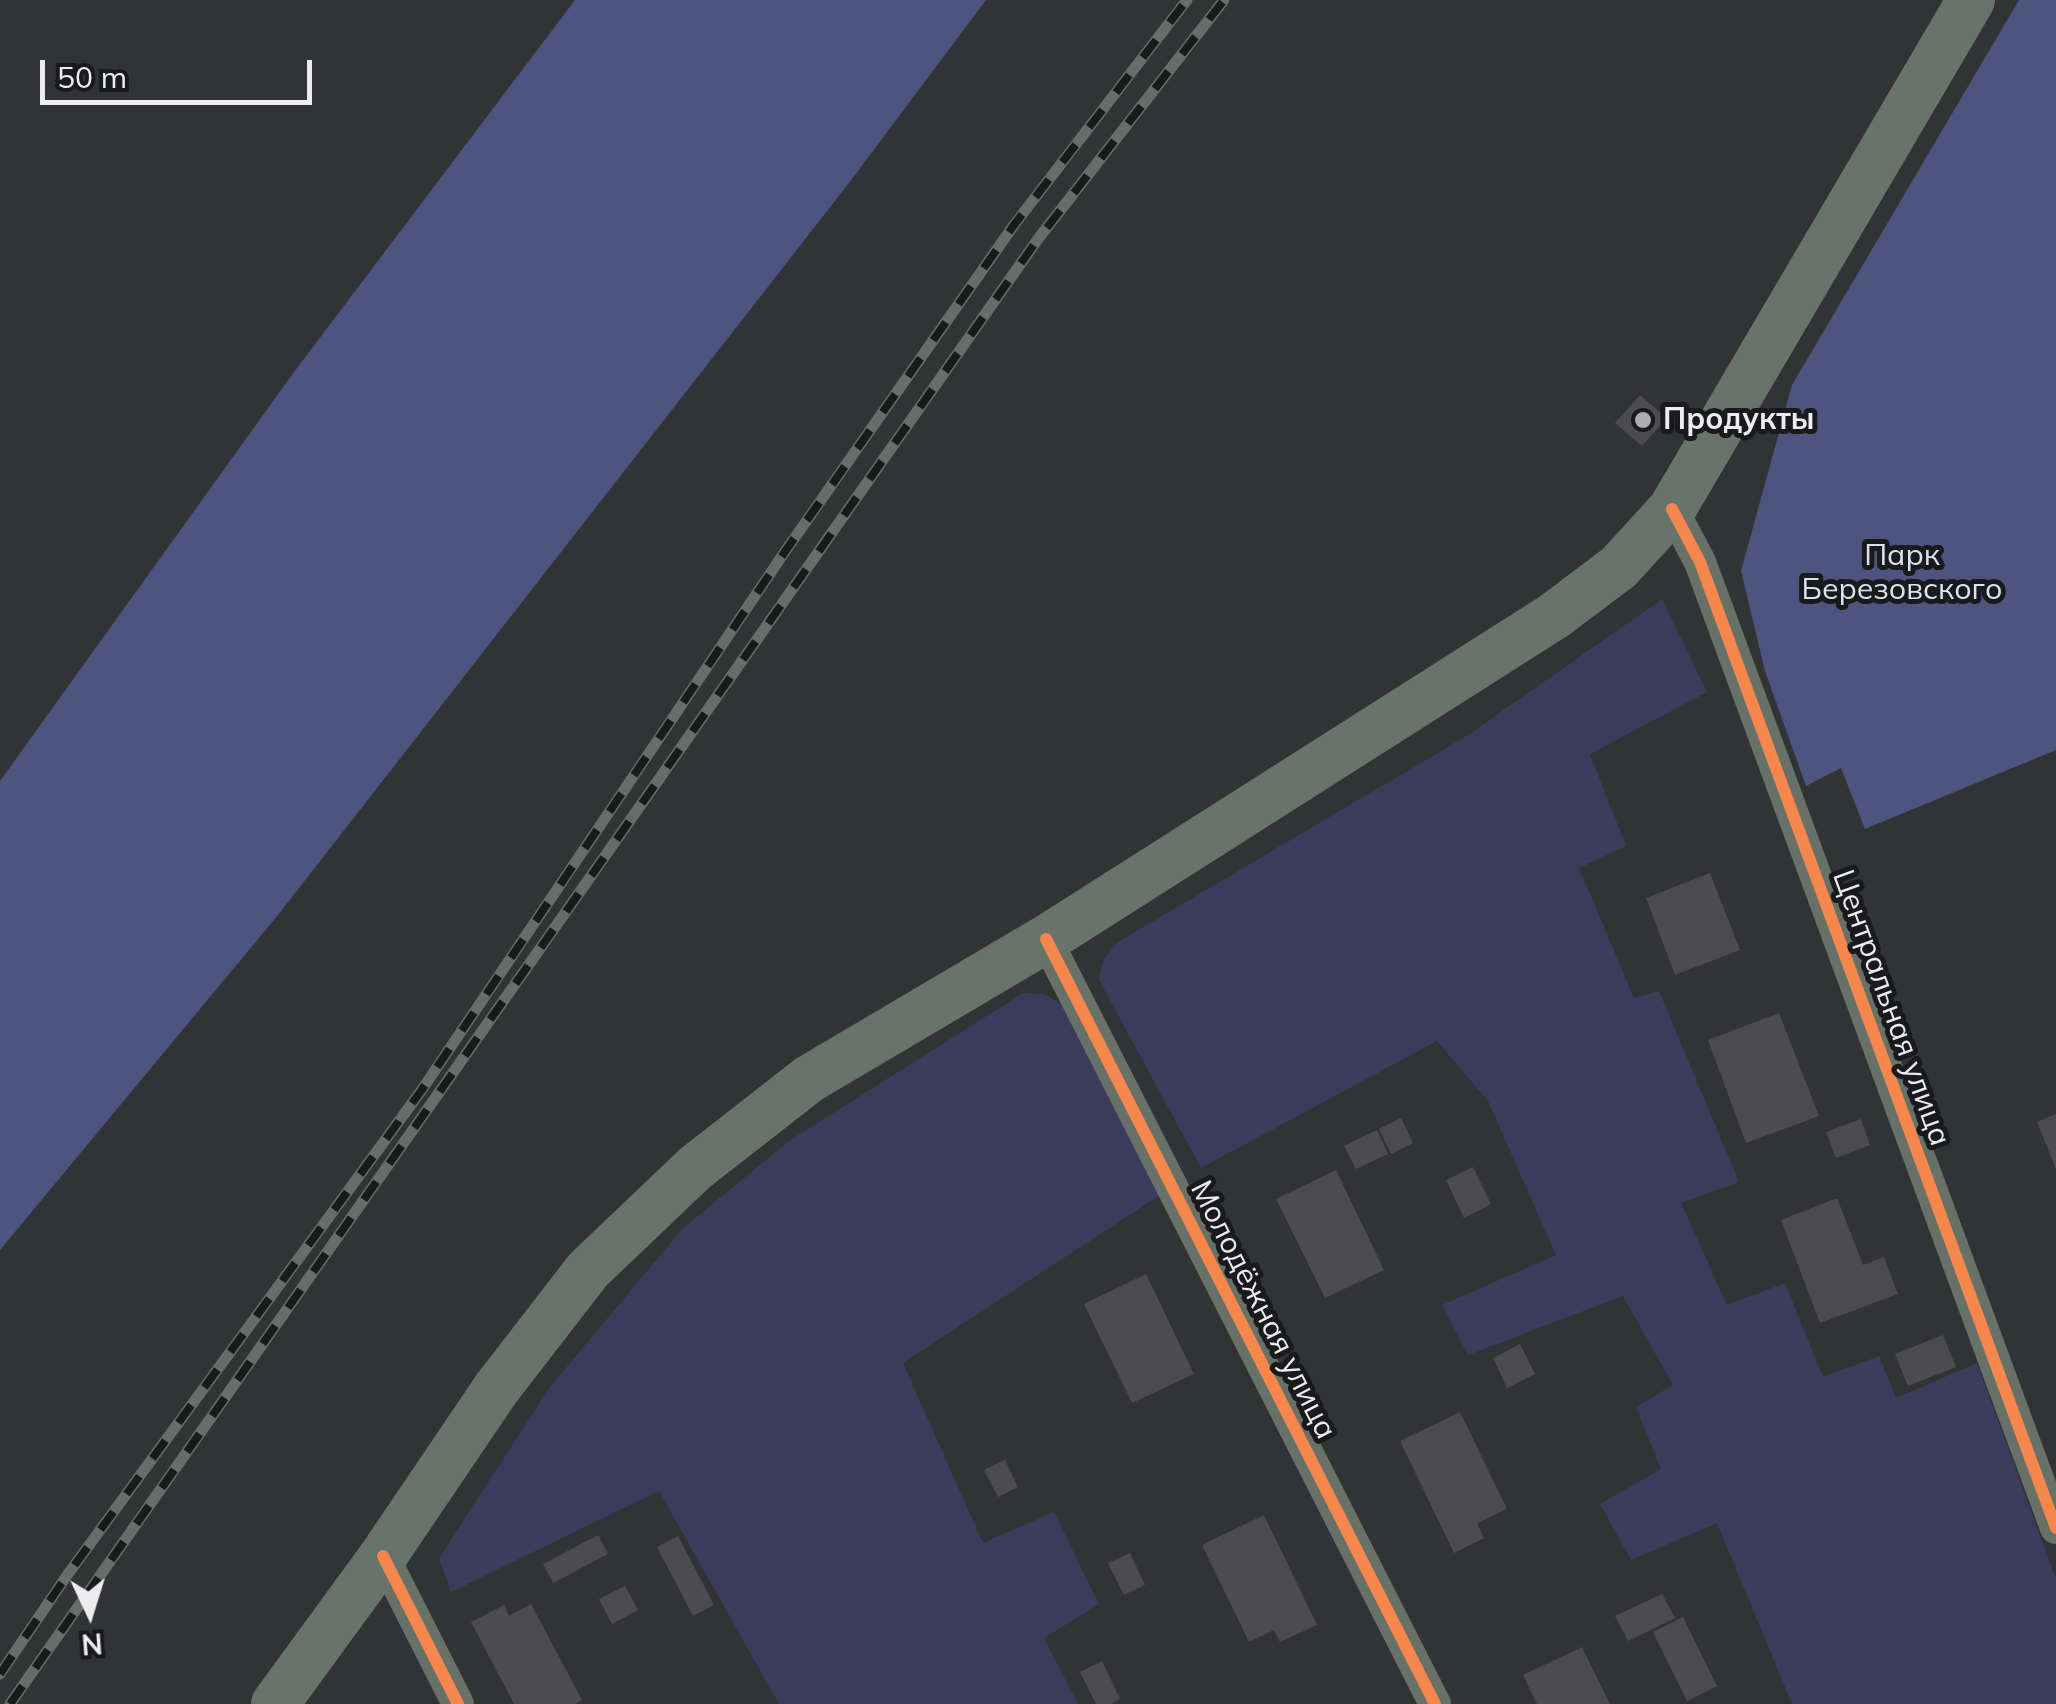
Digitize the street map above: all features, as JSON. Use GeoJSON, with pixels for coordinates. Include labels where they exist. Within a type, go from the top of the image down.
{"type":"FeatureCollection","features":[{"type":"Feature","properties":{"kind":"main road"},"geometry":{"type":"LineString","coordinates":[[275,1704],[496,1389],[588,1270],[694,1168],[810,1079],[1046,939],[1554,616],[1619,567],[1672,509],[1971,0]]}},
{"type":"Feature","properties":{"kind":"street","name":"Центральная улица"},"geometry":{"type":"LineString","coordinates":[[1672,509],[1700,562],[2056,1528]]}},
{"type":"Feature","properties":{"kind":"street","name":"Молодёжная улица"},"geometry":{"type":"LineString","coordinates":[[1046,939],[1435,1704]]}},
{"type":"Feature","properties":{"kind":"street"},"geometry":{"type":"LineString","coordinates":[[382,1556],[458,1704]]}},
{"type":"Feature","properties":{"kind":"shaded area"},"geometry":{"type":"Polygon","coordinates":[[[1662,599],[1707,692],[1590,754],[1626,846],[1579,868],[1634,998],[1659,991],[1739,1182],[1681,1203],[1727,1305],[1785,1283],[1823,1377],[1879,1356],[1896,1398],[1977,1363],[2056,1579],[2056,1704],[1792,1704],[1717,1523],[1631,1560],[1600,1504],[1661,1469],[1636,1407],[1673,1385],[1623,1296],[1468,1355],[1442,1305],[1556,1255],[1488,1101],[1437,1041],[1201,1168],[1099,980],[1103,960],[1118,942],[1468,735],[1662,599]]]}},
{"type":"Feature","properties":{"kind":"shaded area"},"geometry":{"type":"Polygon","coordinates":[[[1023,993],[1045,994],[1063,1006],[1160,1195],[903,1363],[983,1543],[1054,1512],[1099,1604],[1044,1638],[1078,1704],[779,1704],[659,1491],[451,1592],[439,1558],[550,1387],[683,1228],[789,1141],[1023,993]]]}},
{"type":"Feature","properties":{"kind":"green space"},"geometry":{"type":"Polygon","coordinates":[[[575,0],[986,0],[852,179],[278,915],[0,1250],[0,781],[294,372],[575,0]]]}},
{"type":"Feature","properties":{"kind":"green space","name":"Парк Березовского"},"geometry":{"type":"Polygon","coordinates":[[[2019,0],[2056,0],[2056,750],[1865,829],[1841,768],[1806,786],[1765,671],[1741,571],[1792,385],[2019,0]]]}},
{"type":"Feature","properties":{"kind":"building"},"geometry":{"type":"Polygon","coordinates":[[[1640,395],[1667,418],[1642,446],[1615,423],[1640,395]]]}},
{"type":"Feature","properties":{"kind":"building"},"geometry":{"type":"Polygon","coordinates":[[[1710,873],[1740,950],[1675,975],[1646,898],[1710,873]]]}},
{"type":"Feature","properties":{"kind":"building"},"geometry":{"type":"Polygon","coordinates":[[[1779,1013],[1819,1116],[1746,1143],[1708,1040],[1779,1013]]]}},
{"type":"Feature","properties":{"kind":"building"},"geometry":{"type":"Polygon","coordinates":[[[2056,1114],[2056,1169],[2037,1122],[2056,1114]]]}},
{"type":"Feature","properties":{"kind":"building"},"geometry":{"type":"Polygon","coordinates":[[[1401,1118],[1413,1143],[1391,1154],[1379,1129],[1401,1118]]]}},
{"type":"Feature","properties":{"kind":"building"},"geometry":{"type":"Polygon","coordinates":[[[1861,1119],[1870,1145],[1836,1158],[1826,1132],[1861,1119]]]}},
{"type":"Feature","properties":{"kind":"building"},"geometry":{"type":"Polygon","coordinates":[[[1377,1130],[1388,1154],[1356,1169],[1344,1146],[1377,1130]]]}},
{"type":"Feature","properties":{"kind":"building"},"geometry":{"type":"Polygon","coordinates":[[[1473,1167],[1491,1204],[1464,1218],[1446,1180],[1473,1167]]]}},
{"type":"Feature","properties":{"kind":"building"},"geometry":{"type":"Polygon","coordinates":[[[1336,1170],[1384,1270],[1325,1298],[1276,1199],[1336,1170]]]}},
{"type":"Feature","properties":{"kind":"building"},"geometry":{"type":"Polygon","coordinates":[[[1837,1198],[1863,1265],[1884,1257],[1898,1294],[1820,1323],[1781,1220],[1837,1198]]]}},
{"type":"Feature","properties":{"kind":"building"},"geometry":{"type":"Polygon","coordinates":[[[1146,1274],[1194,1374],[1132,1403],[1084,1304],[1146,1274]]]}},
{"type":"Feature","properties":{"kind":"building"},"geometry":{"type":"Polygon","coordinates":[[[1943,1335],[1956,1367],[1908,1386],[1895,1354],[1943,1335]]]}},
{"type":"Feature","properties":{"kind":"building"},"geometry":{"type":"Polygon","coordinates":[[[1520,1344],[1535,1374],[1507,1388],[1493,1358],[1520,1344]]]}},
{"type":"Feature","properties":{"kind":"building"},"geometry":{"type":"Polygon","coordinates":[[[1460,1412],[1507,1509],[1477,1523],[1484,1538],[1454,1553],[1400,1441],[1460,1412]]]}},
{"type":"Feature","properties":{"kind":"building"},"geometry":{"type":"Polygon","coordinates":[[[1005,1460],[1018,1487],[998,1497],[984,1470],[1005,1460]]]}},
{"type":"Feature","properties":{"kind":"building"},"geometry":{"type":"Polygon","coordinates":[[[1264,1515],[1317,1625],[1280,1642],[1274,1630],[1249,1642],[1202,1545],[1264,1515]]]}},
{"type":"Feature","properties":{"kind":"building"},"geometry":{"type":"Polygon","coordinates":[[[598,1535],[608,1554],[553,1583],[543,1564],[598,1535]]]}},
{"type":"Feature","properties":{"kind":"building"},"geometry":{"type":"Polygon","coordinates":[[[678,1536],[714,1605],[693,1616],[657,1547],[678,1536]]]}},
{"type":"Feature","properties":{"kind":"building"},"geometry":{"type":"Polygon","coordinates":[[[1130,1553],[1145,1585],[1124,1595],[1108,1563],[1130,1553]]]}},
{"type":"Feature","properties":{"kind":"building"},"geometry":{"type":"Polygon","coordinates":[[[625,1586],[638,1610],[612,1624],[599,1599],[625,1586]]]}},
{"type":"Feature","properties":{"kind":"building"},"geometry":{"type":"Polygon","coordinates":[[[1662,1594],[1675,1618],[1628,1641],[1615,1616],[1662,1594]]]}},
{"type":"Feature","properties":{"kind":"building"},"geometry":{"type":"Polygon","coordinates":[[[531,1604],[582,1700],[575,1704],[514,1704],[471,1622],[504,1605],[509,1616],[531,1604]]]}},
{"type":"Feature","properties":{"kind":"building"},"geometry":{"type":"Polygon","coordinates":[[[1683,1617],[1717,1686],[1687,1701],[1653,1632],[1683,1617]]]}},
{"type":"Feature","properties":{"kind":"building"},"geometry":{"type":"Polygon","coordinates":[[[1582,1647],[1610,1704],[1537,1704],[1523,1675],[1582,1647]]]}},
{"type":"Feature","properties":{"kind":"building"},"geometry":{"type":"Polygon","coordinates":[[[1102,1661],[1120,1699],[1111,1704],[1096,1704],[1080,1672],[1102,1661]]]}},
{"type":"Feature","properties":{"kind":"railway"},"geometry":{"type":"LineString","coordinates":[[0,1674],[68,1574],[421,1091],[784,553],[1014,225],[1187,0]]}},
{"type":"Feature","properties":{"kind":"railway"},"geometry":{"type":"LineString","coordinates":[[10,1704],[1038,239],[1224,0]]}},
{"type":"Feature","properties":{"kind":"cycle path"},"geometry":{"type":"LineString","coordinates":[[1672,509],[1700,562],[2056,1528]]}},
{"type":"Feature","properties":{"kind":"cycle path"},"geometry":{"type":"LineString","coordinates":[[1046,939],[1435,1704]]}},
{"type":"Feature","properties":{"kind":"cycle path"},"geometry":{"type":"LineString","coordinates":[[383,1556],[458,1704]]}},
{"type":"Feature","properties":{"kind":"place","name":"Продукты"},"geometry":{"type":"Point","coordinates":[1643,420]}}]}
